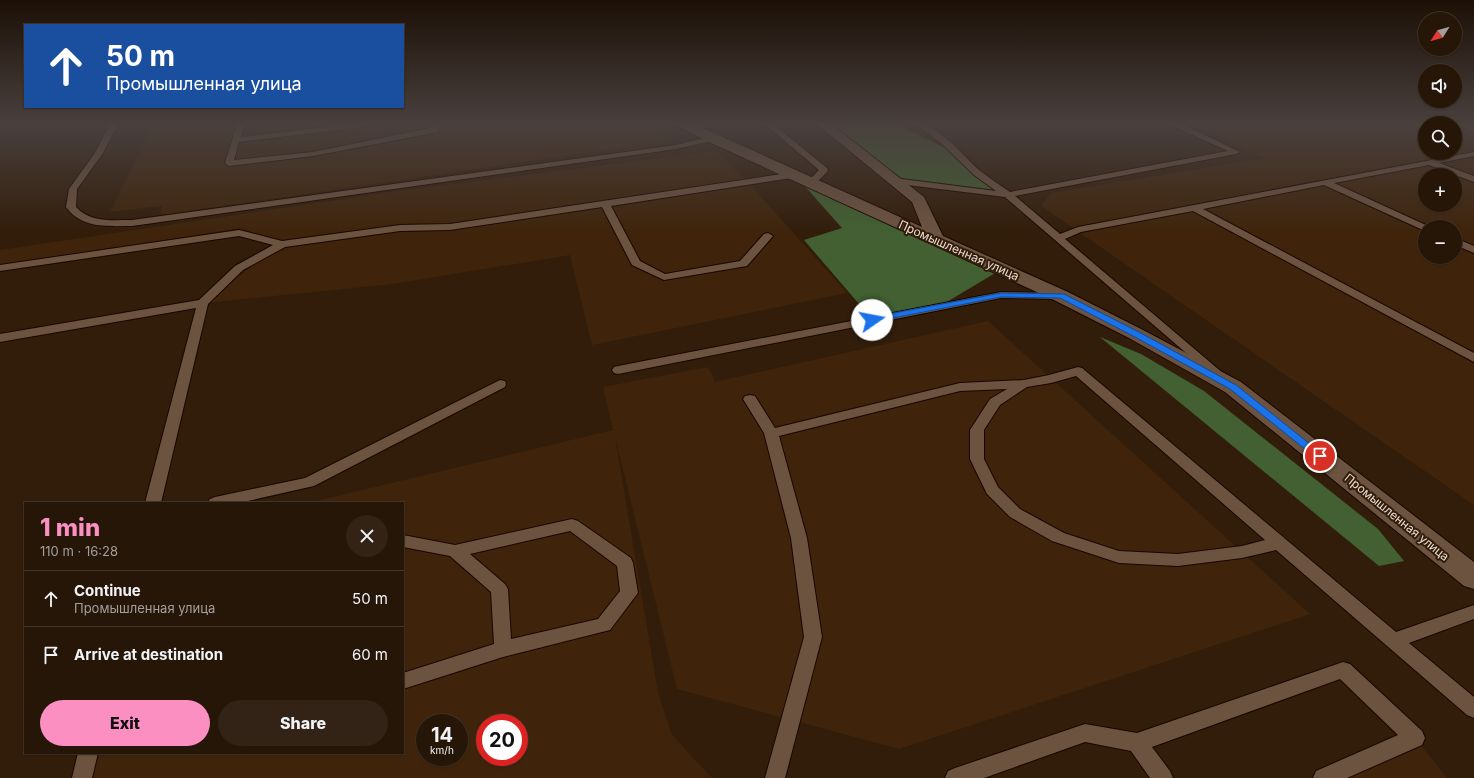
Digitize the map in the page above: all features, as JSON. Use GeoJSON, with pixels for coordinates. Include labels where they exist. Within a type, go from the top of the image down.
{"type":"FeatureCollection","features":[{"type":"Feature","properties":{"kind":"street","name":"Промышленная улица"},"geometry":{"type":"LineString","coordinates":[[762,160],[1061,296],[1136,334],[1233,387],[1472,575]]}},
{"type":"Feature","properties":{"kind":"street"},"geometry":{"type":"LineString","coordinates":[[869,160],[919,200],[935,238]]}},
{"type":"Feature","properties":{"kind":"lane"},"geometry":{"type":"LineString","coordinates":[[94,160],[73,189],[71,207],[79,216],[99,223],[132,223],[581,160]]}},
{"type":"Feature","properties":{"kind":"lane"},"geometry":{"type":"LineString","coordinates":[[230,160],[229,163],[238,160]]}},
{"type":"Feature","properties":{"kind":"lane"},"geometry":{"type":"LineString","coordinates":[[153,502],[203,303],[239,268],[282,244],[400,228],[450,227],[606,203],[803,179],[824,170],[812,160]]}},
{"type":"Feature","properties":{"kind":"lane"},"geometry":{"type":"LineString","coordinates":[[964,160],[977,173],[1008,195],[1233,387]]}},
{"type":"Feature","properties":{"kind":"lane"},"geometry":{"type":"LineString","coordinates":[[894,180],[1008,195],[1192,160]]}},
{"type":"Feature","properties":{"kind":"lane"},"geometry":{"type":"LineString","coordinates":[[1058,238],[1078,230],[1445,160]]}},
{"type":"Feature","properties":{"kind":"lane"},"geometry":{"type":"LineString","coordinates":[[1432,163],[1474,179]]}},
{"type":"Feature","properties":{"kind":"lane"},"geometry":{"type":"LineString","coordinates":[[1326,183],[1418,225]]}},
{"type":"Feature","properties":{"kind":"lane"},"geometry":{"type":"LineString","coordinates":[[606,203],[636,263],[664,276],[743,264],[768,236]]}},
{"type":"Feature","properties":{"kind":"lane"},"geometry":{"type":"LineString","coordinates":[[1195,208],[1474,358]]}},
{"type":"Feature","properties":{"kind":"lane"},"geometry":{"type":"LineString","coordinates":[[0,268],[238,233],[282,244]]}},
{"type":"Feature","properties":{"kind":"lane"},"geometry":{"type":"LineString","coordinates":[[1462,245],[1474,250]]}},
{"type":"Feature","properties":{"kind":"lane"},"geometry":{"type":"LineString","coordinates":[[618,370],[1001,295],[1061,296]]}},
{"type":"Feature","properties":{"kind":"lane"},"geometry":{"type":"LineString","coordinates":[[0,338],[203,303]]}},
{"type":"Feature","properties":{"kind":"lane"},"geometry":{"type":"LineString","coordinates":[[771,433],[960,387],[1024,384],[1051,379],[1078,371],[1474,709]]}},
{"type":"Feature","properties":{"kind":"lane"},"geometry":{"type":"LineString","coordinates":[[219,502],[309,482],[500,384]]}},
{"type":"Feature","properties":{"kind":"lane"},"geometry":{"type":"LineString","coordinates":[[1024,384],[995,402],[977,430],[977,459],[992,490],[1015,513],[1058,537],[1118,557],[1178,560],[1242,552],[1279,543]]}},
{"type":"Feature","properties":{"kind":"lane"},"geometry":{"type":"LineString","coordinates":[[750,399],[771,433],[800,538],[813,637],[775,778]]}},
{"type":"Feature","properties":{"kind":"lane"},"geometry":{"type":"LineString","coordinates":[[404,541],[455,551],[572,525],[625,563],[629,593],[604,625],[503,649],[404,681]]}},
{"type":"Feature","properties":{"kind":"lane"},"geometry":{"type":"LineString","coordinates":[[455,551],[499,589],[503,649]]}},
{"type":"Feature","properties":{"kind":"lane"},"geometry":{"type":"LineString","coordinates":[[1395,640],[1474,612]]}},
{"type":"Feature","properties":{"kind":"lane"},"geometry":{"type":"LineString","coordinates":[[955,778],[1085,733],[1137,743],[1343,670],[1414,738],[1323,778]]}},
{"type":"Feature","properties":{"kind":"lane"},"geometry":{"type":"LineString","coordinates":[[1137,743],[1163,778]]}},
{"type":"Feature","properties":{"kind":"lane"},"geometry":{"type":"LineString","coordinates":[[82,778],[88,754]]}},
{"type":"Feature","properties":{"kind":"shaded area"},"geometry":{"type":"Polygon","coordinates":[[[135,160],[535,160],[160,215],[162,206],[110,212],[135,160]]]}},
{"type":"Feature","properties":{"kind":"shaded area"},"geometry":{"type":"Polygon","coordinates":[[[642,160],[726,160],[747,181],[847,293],[592,345],[570,255],[393,284],[203,303],[282,244],[241,228],[0,267],[0,250],[398,191],[642,160]]]}},
{"type":"Feature","properties":{"kind":"shaded area"},"geometry":{"type":"Polygon","coordinates":[[[1250,160],[1474,160],[1474,505],[1041,206],[1051,193],[1250,160]]]}},
{"type":"Feature","properties":{"kind":"shaded area"},"geometry":{"type":"Polygon","coordinates":[[[988,321],[1310,614],[899,749],[677,689],[615,437],[658,693],[672,735],[712,778],[81,778],[88,754],[404,754],[404,502],[312,502],[613,430],[603,387],[708,367],[715,382],[988,321]]]}},
{"type":"Feature","properties":{"kind":"shaded area"},"geometry":{"type":"Polygon","coordinates":[[[1415,738],[1447,778],[1323,778],[1415,738]]]}},
{"type":"Feature","properties":{"kind":"green space"},"geometry":{"type":"Polygon","coordinates":[[[868,160],[966,160],[1008,195],[894,181],[868,160]]]}},
{"type":"Feature","properties":{"kind":"green space"},"geometry":{"type":"Polygon","coordinates":[[[795,175],[1002,269],[940,306],[872,319],[804,240],[842,228],[795,175]]]}},
{"type":"Feature","properties":{"kind":"green space"},"geometry":{"type":"Polygon","coordinates":[[[1100,337],[1141,354],[1204,391],[1378,529],[1404,561],[1379,566],[1100,337]]]}},
{"type":"Feature","properties":{"kind":"route"},"geometry":{"type":"LineString","coordinates":[[872,320],[1001,295],[1061,296],[1136,334],[1233,387],[1320,456]]}}]}
